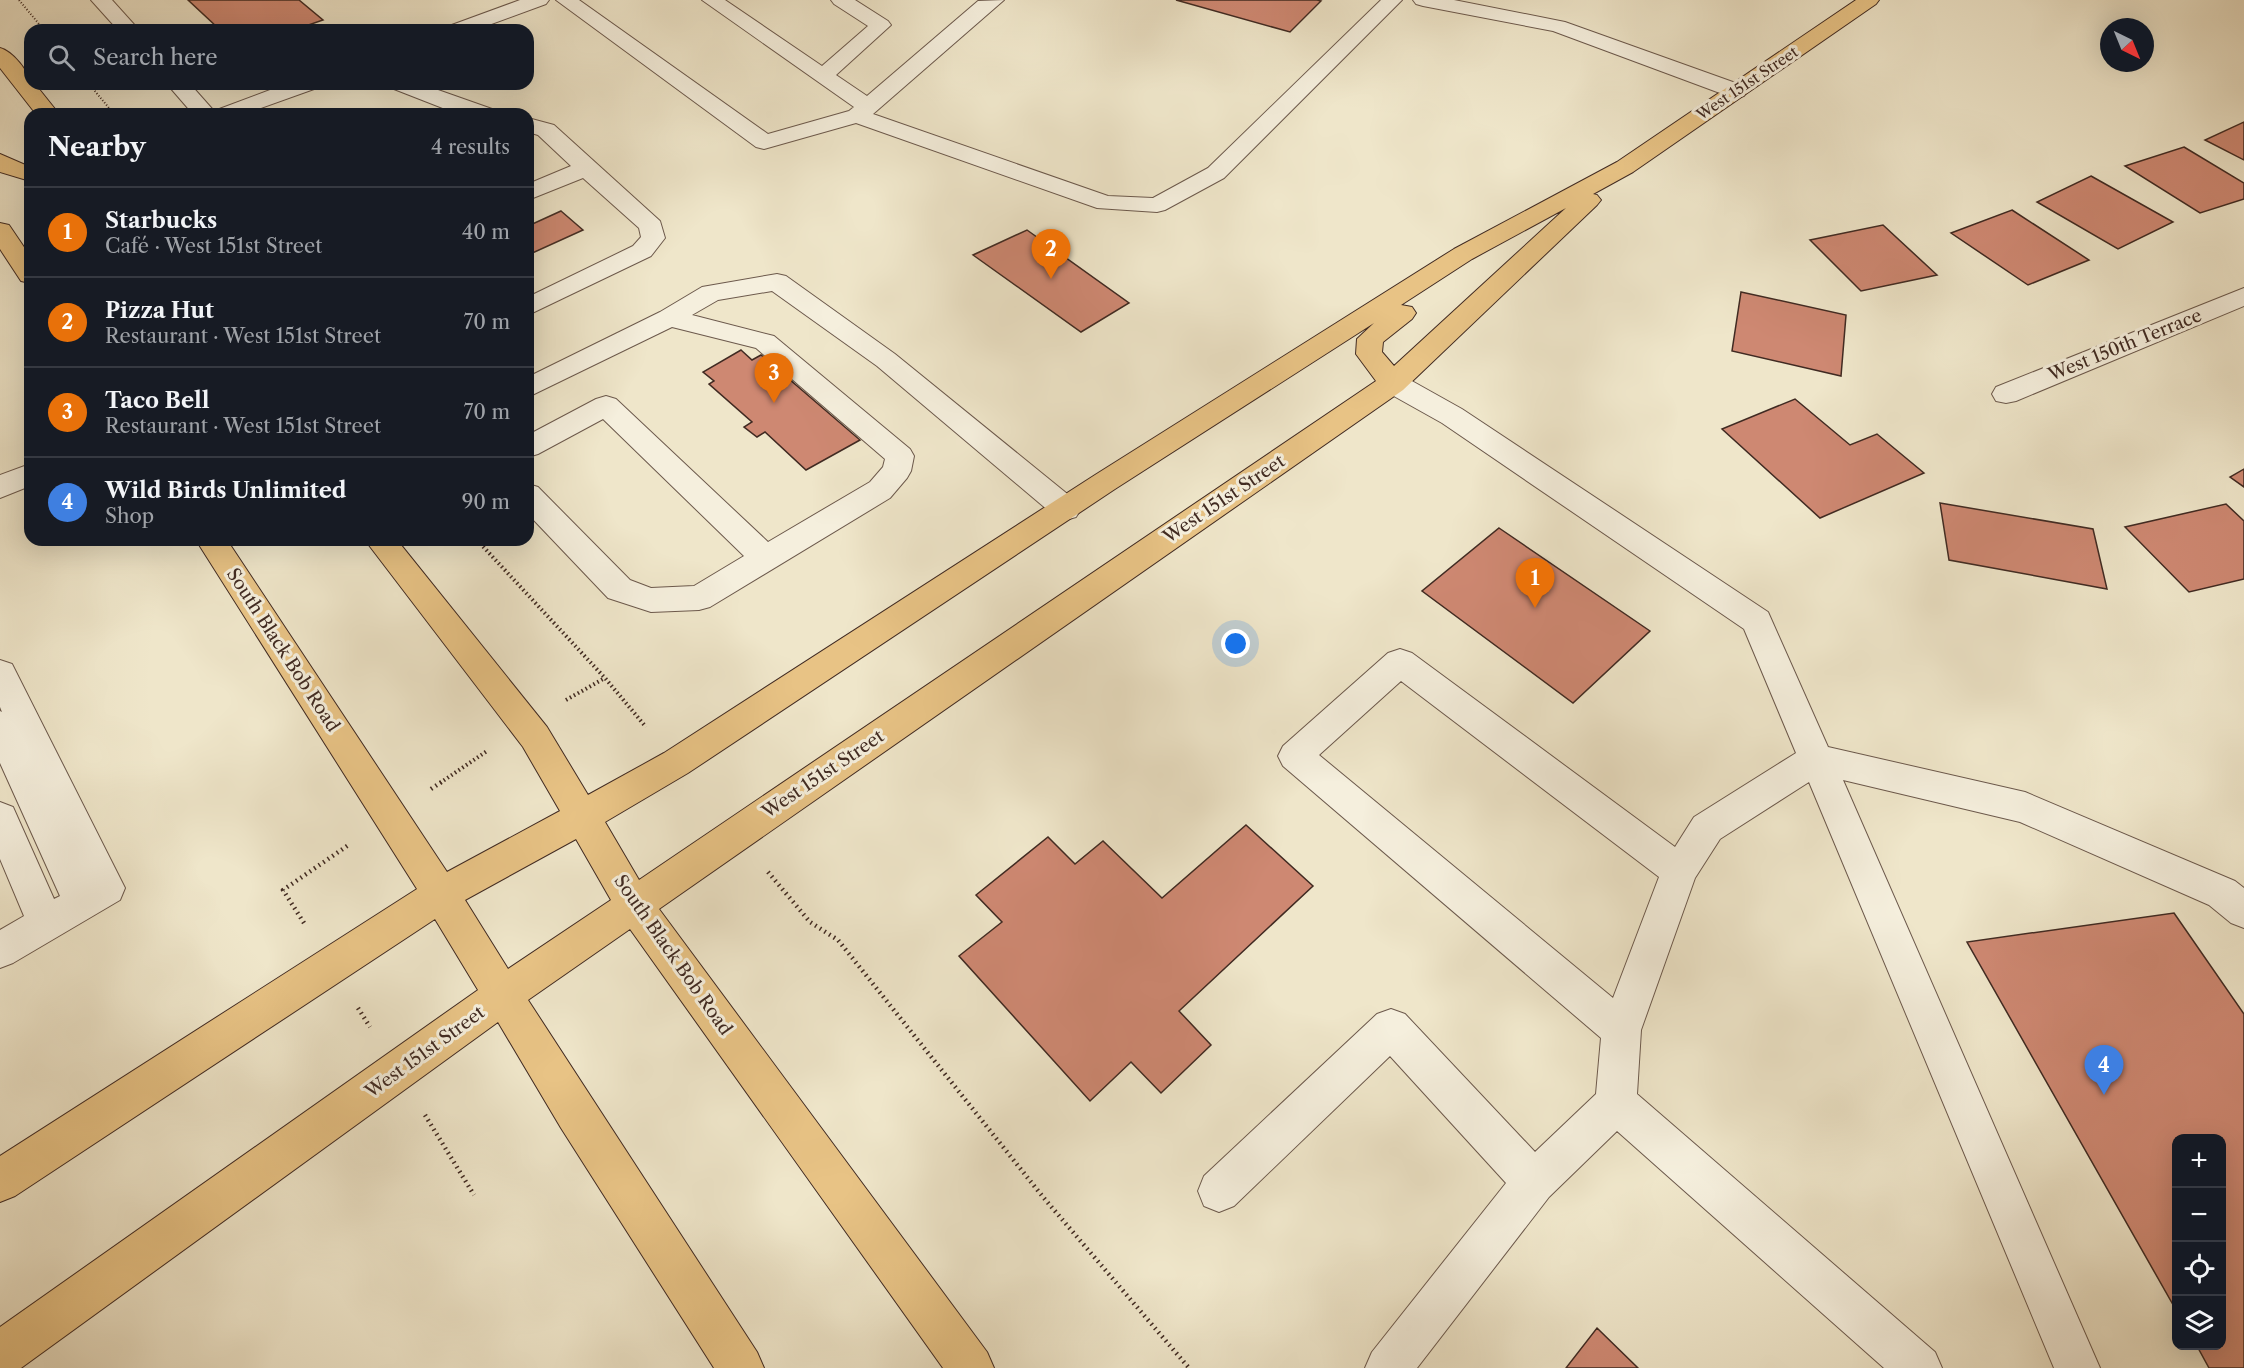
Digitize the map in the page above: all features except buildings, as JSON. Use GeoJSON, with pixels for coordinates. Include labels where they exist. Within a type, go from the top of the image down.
{"type":"FeatureCollection","features":[{"type":"Feature","properties":{"kind":"main road","name":"West 151st Street"},"geometry":{"type":"LineString","coordinates":[[0,1181],[441,894],[676,763],[1066,508],[1463,254],[1625,167],[1869,0]]}},
{"type":"Feature","properties":{"kind":"main road"},"geometry":{"type":"LineString","coordinates":[[0,54],[24,84]]}},
{"type":"Feature","properties":{"kind":"main road"},"geometry":{"type":"LineString","coordinates":[[29,90],[43,108]]}},
{"type":"Feature","properties":{"kind":"main road"},"geometry":{"type":"LineString","coordinates":[[0,161],[3,166],[24,172]]}},
{"type":"Feature","properties":{"kind":"main road","name":"West 151st Street"},"geometry":{"type":"LineString","coordinates":[[0,1355],[503,995],[1393,383],[1625,167]]}},
{"type":"Feature","properties":{"kind":"main road"},"geometry":{"type":"LineString","coordinates":[[0,230],[24,266]]}},
{"type":"Feature","properties":{"kind":"main road"},"geometry":{"type":"LineString","coordinates":[[1393,383],[1370,354],[1370,339],[1508,230]]}},
{"type":"Feature","properties":{"kind":"main road","name":"South Black Bob Road"},"geometry":{"type":"LineString","coordinates":[[215,546],[441,894],[741,1368]]}},
{"type":"Feature","properties":{"kind":"main road","name":"South Black Bob Road"},"geometry":{"type":"LineString","coordinates":[[385,546],[535,737],[634,905],[971,1368]]}},
{"type":"Feature","properties":{"kind":"street"},"geometry":{"type":"LineString","coordinates":[[101,0],[123,24]]}},
{"type":"Feature","properties":{"kind":"street"},"geometry":{"type":"LineString","coordinates":[[473,24],[539,0]]}},
{"type":"Feature","properties":{"kind":"street"},"geometry":{"type":"LineString","coordinates":[[566,0],[764,142],[863,111],[985,5],[994,0]]}},
{"type":"Feature","properties":{"kind":"street"},"geometry":{"type":"LineString","coordinates":[[712,0],[823,76],[863,111],[1104,203],[1157,205],[1216,173],[1392,0]]}},
{"type":"Feature","properties":{"kind":"street"},"geometry":{"type":"LineString","coordinates":[[823,76],[881,25],[841,0]]}},
{"type":"Feature","properties":{"kind":"street"},"geometry":{"type":"LineString","coordinates":[[1423,0],[1558,26],[1736,91]]}},
{"type":"Feature","properties":{"kind":"street"},"geometry":{"type":"LineString","coordinates":[[184,90],[200,108]]}},
{"type":"Feature","properties":{"kind":"street"},"geometry":{"type":"LineString","coordinates":[[240,108],[289,90]]}},
{"type":"Feature","properties":{"kind":"street"},"geometry":{"type":"LineString","coordinates":[[417,90],[462,108]]}},
{"type":"Feature","properties":{"kind":"street"},"geometry":{"type":"LineString","coordinates":[[534,127],[546,130],[651,226],[653,238],[642,251],[534,304]]}},
{"type":"Feature","properties":{"kind":"street"},"geometry":{"type":"LineString","coordinates":[[534,190],[586,168]]}},
{"type":"Feature","properties":{"kind":"street"},"geometry":{"type":"LineString","coordinates":[[534,385],[669,318],[711,293],[777,282],[886,360],[1066,508]]}},
{"type":"Feature","properties":{"kind":"street","name":"West 150th Terrace"},"geometry":{"type":"LineString","coordinates":[[2006,394],[2244,296]]}},
{"type":"Feature","properties":{"kind":"street"},"geometry":{"type":"LineString","coordinates":[[534,501],[619,589],[651,600],[699,598],[880,490],[897,471],[900,456],[765,342],[669,318]]}},
{"type":"Feature","properties":{"kind":"street"},"geometry":{"type":"LineString","coordinates":[[1393,383],[1452,416],[1757,621],[2077,1368]]}},
{"type":"Feature","properties":{"kind":"street"},"geometry":{"type":"LineString","coordinates":[[534,444],[606,406],[765,558]]}},
{"type":"Feature","properties":{"kind":"street"},"geometry":{"type":"LineString","coordinates":[[0,487],[24,477]]}},
{"type":"Feature","properties":{"kind":"street"},"geometry":{"type":"LineString","coordinates":[[1621,1030],[1294,756],[1400,662],[1679,870]]}},
{"type":"Feature","properties":{"kind":"street"},"geometry":{"type":"LineString","coordinates":[[0,673],[107,888],[0,950]]}},
{"type":"Feature","properties":{"kind":"street"},"geometry":{"type":"LineString","coordinates":[[0,725],[81,902]]}},
{"type":"Feature","properties":{"kind":"street"},"geometry":{"type":"LineString","coordinates":[[1388,1368],[1534,1182],[1616,1103],[1621,1030],[1679,870],[1707,828],[1816,759],[2025,808],[2222,893],[2244,911]]}},
{"type":"Feature","properties":{"kind":"street"},"geometry":{"type":"LineString","coordinates":[[0,818],[46,923]]}},
{"type":"Feature","properties":{"kind":"street"},"geometry":{"type":"LineString","coordinates":[[1219,1191],[1391,1028],[1534,1182]]}},
{"type":"Feature","properties":{"kind":"street"},"geometry":{"type":"LineString","coordinates":[[1616,1103],[1919,1368]]}},
{"type":"Feature","properties":{"kind":"path"},"geometry":{"type":"LineString","coordinates":[[19,0],[39,24]]}},
{"type":"Feature","properties":{"kind":"path"},"geometry":{"type":"LineString","coordinates":[[94,90],[109,108]]}},
{"type":"Feature","properties":{"kind":"path"},"geometry":{"type":"LineString","coordinates":[[483,546],[605,678]]}},
{"type":"Feature","properties":{"kind":"path"},"geometry":{"type":"LineString","coordinates":[[810,922],[838,940],[1043,1197],[1189,1368]]}},
{"type":"Feature","properties":{"kind":"place","name":"Pizza Hut"},"geometry":{"type":"Point","coordinates":[1051,279]}},
{"type":"Feature","properties":{"kind":"place","name":"Taco Bell"},"geometry":{"type":"Point","coordinates":[774,403]}},
{"type":"Feature","properties":{"kind":"place","name":"Starbucks"},"geometry":{"type":"Point","coordinates":[1535,608]}},
{"type":"Feature","properties":{"kind":"place","name":"Wild Birds Unlimited"},"geometry":{"type":"Point","coordinates":[2104,1095]}}]}
